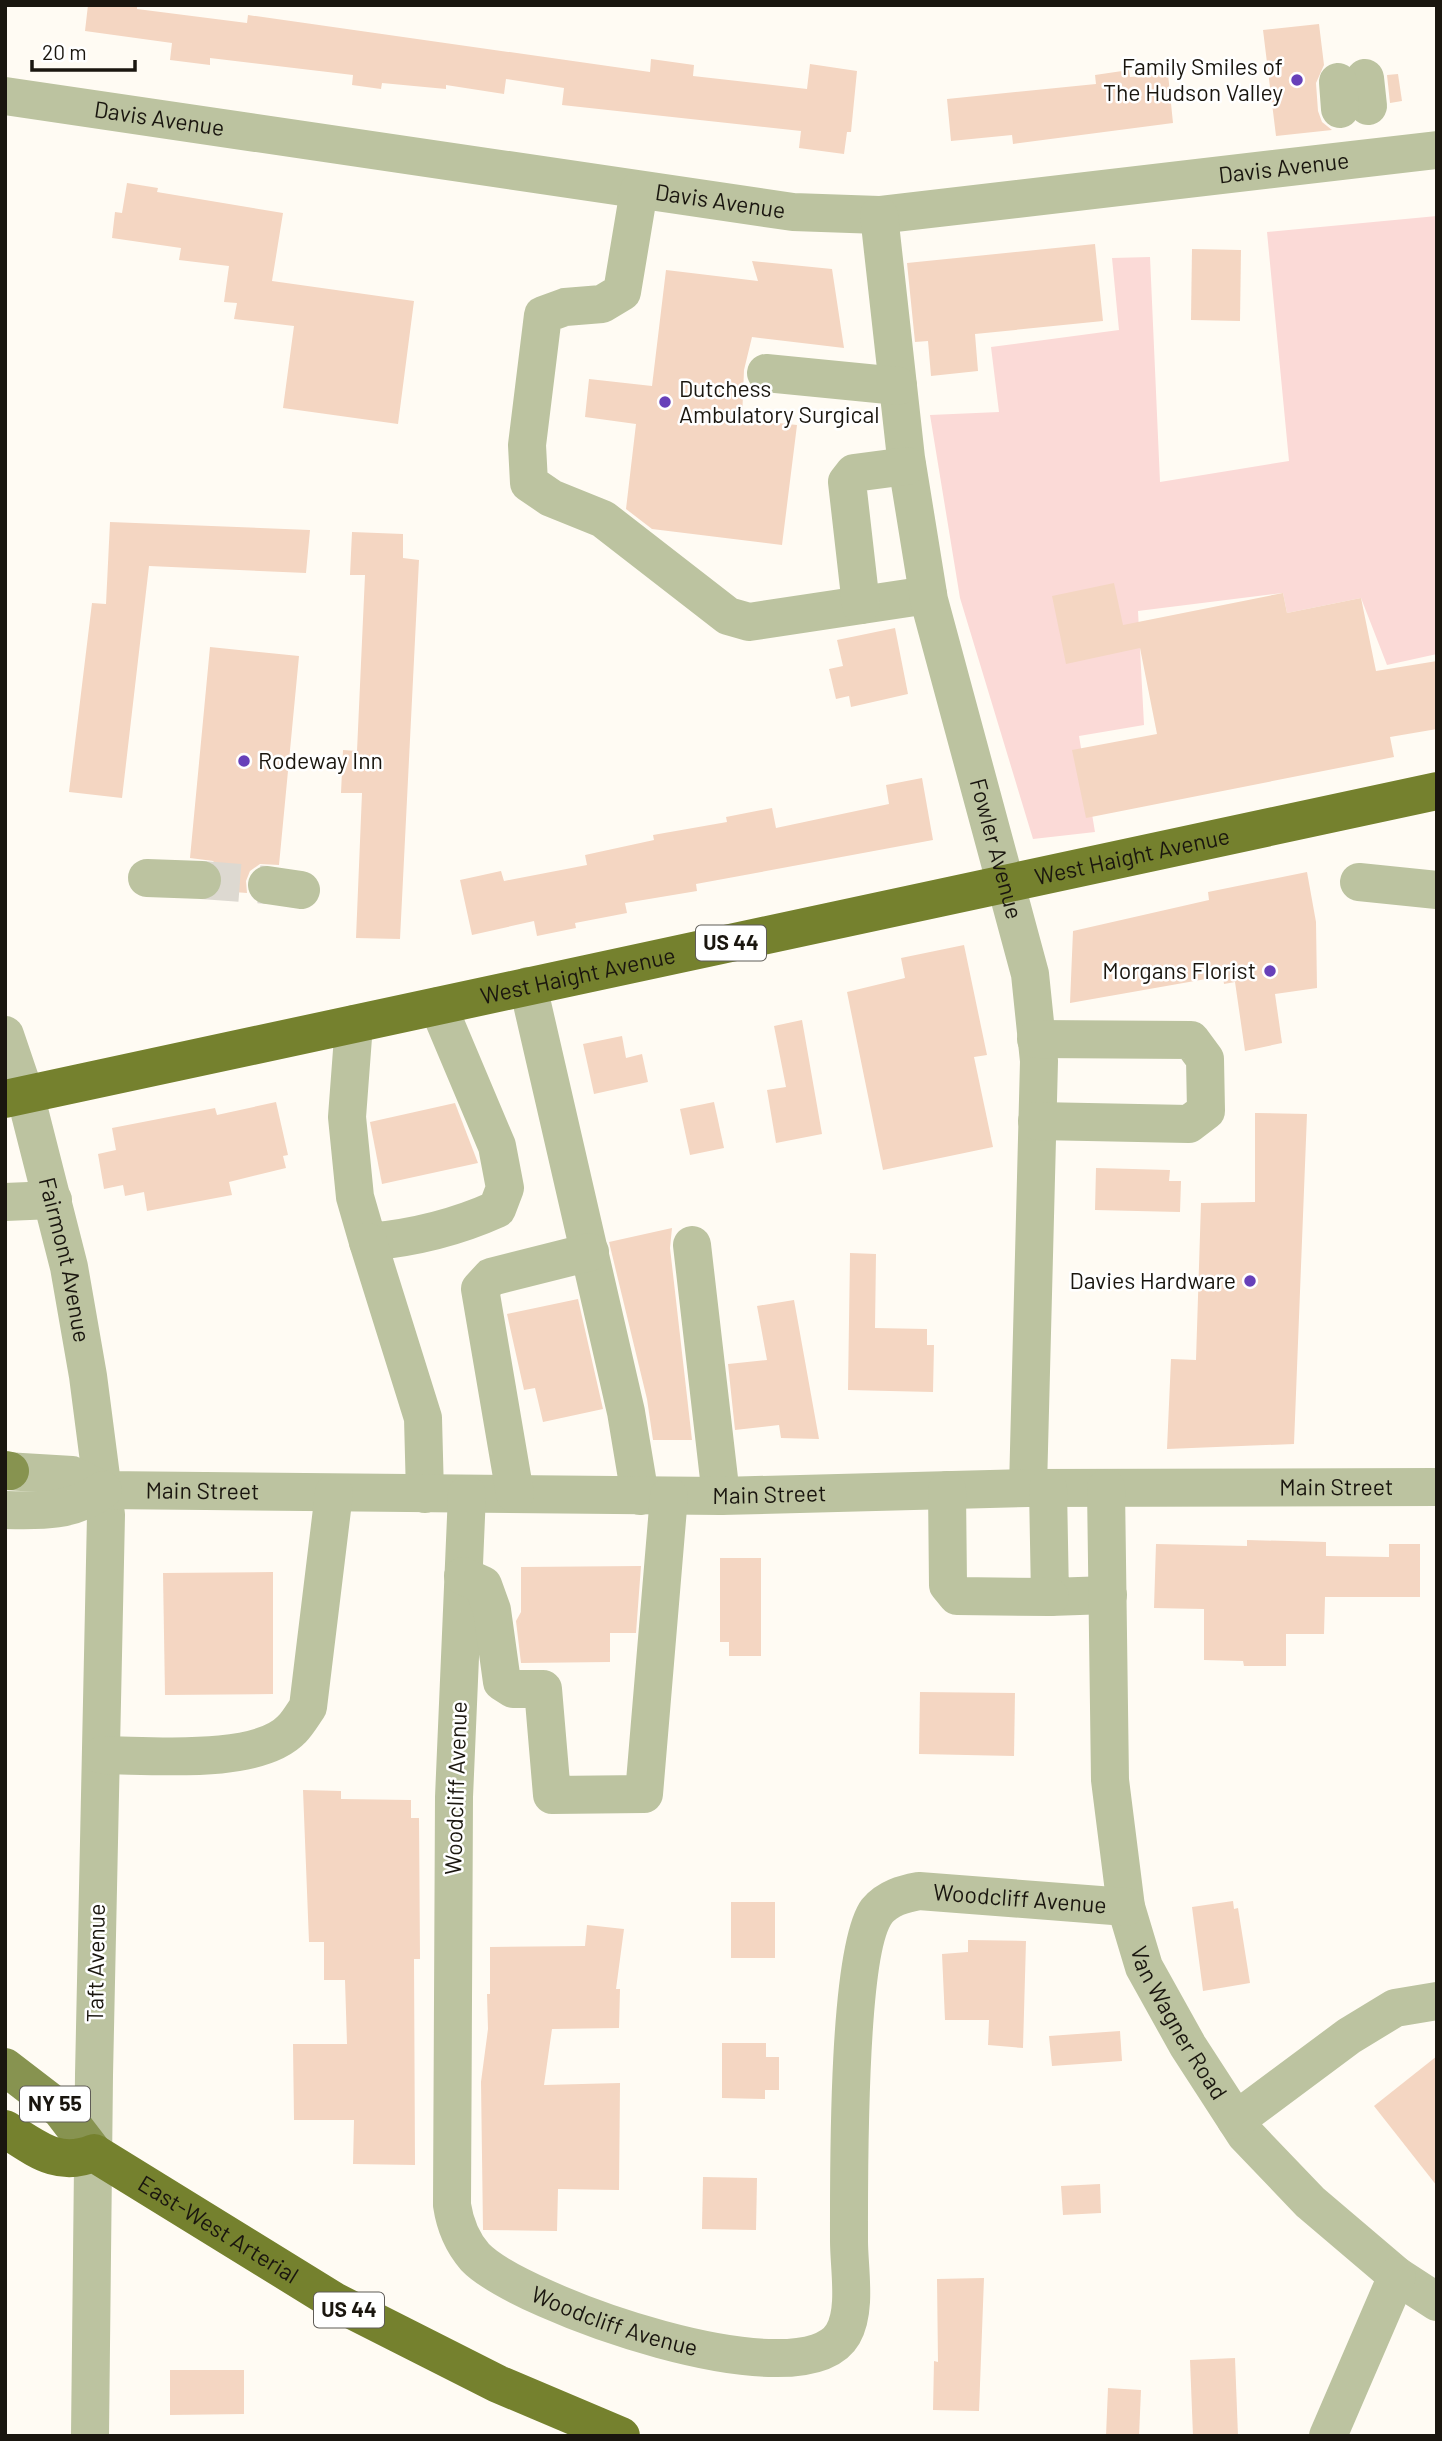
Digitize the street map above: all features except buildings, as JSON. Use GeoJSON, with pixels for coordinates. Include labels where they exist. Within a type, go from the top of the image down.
{"type":"FeatureCollection","features":[{"type":"Feature","properties":{"kind":"highway","name":"West Haight Avenue"},"geometry":{"type":"LineString","coordinates":[[15,1096],[1437,791]]}},
{"type":"Feature","properties":{"kind":"highway"},"geometry":{"type":"LineString","coordinates":[[5,2129],[42,2152],[59,2158],[76,2160],[94,2153]]}},
{"type":"Feature","properties":{"kind":"highway","name":"East-West Arterial"},"geometry":{"type":"LineString","coordinates":[[94,2153],[274,2267],[345,2307],[498,2384],[621,2436]]}},
{"type":"Feature","properties":{"kind":"main road","name":"NY 55"},"geometry":{"type":"LineString","coordinates":[[5,2067],[61,2110],[94,2153]]}},
{"type":"Feature","properties":{"kind":"street","name":"Davis Avenue"},"geometry":{"type":"LineString","coordinates":[[5,96],[793,212],[879,215],[1437,149]]}},
{"type":"Feature","properties":{"kind":"street"},"geometry":{"type":"LineString","coordinates":[[639,190],[622,292],[602,304],[565,307],[543,315],[527,445],[529,483],[551,498],[603,519],[728,616],[749,622],[929,595]]}},
{"type":"Feature","properties":{"kind":"street","name":"Fowler Avenue"},"geometry":{"type":"LineString","coordinates":[[879,215],[907,466],[929,595],[963,736],[1030,974],[1036,1039],[1038,1488],[1050,1597]]}},
{"type":"Feature","properties":{"kind":"street"},"geometry":{"type":"LineString","coordinates":[[766,373],[898,386]]}},
{"type":"Feature","properties":{"kind":"street"},"geometry":{"type":"LineString","coordinates":[[861,605],[846,482],[854,473],[907,466]]}},
{"type":"Feature","properties":{"kind":"street"},"geometry":{"type":"LineString","coordinates":[[147,877],[202,880]]}},
{"type":"Feature","properties":{"kind":"street"},"geometry":{"type":"LineString","coordinates":[[1359,882],[1437,890]]}},
{"type":"Feature","properties":{"kind":"street"},"geometry":{"type":"LineString","coordinates":[[463,1576],[483,1585],[492,1610],[502,1682],[513,1689],[543,1689],[552,1795],[645,1794],[654,1496],[626,1412],[528,986]]}},
{"type":"Feature","properties":{"kind":"street"},"geometry":{"type":"LineString","coordinates":[[368,1242],[410,1238],[469,1222],[497,1209],[505,1188],[497,1146],[438,1006]]}},
{"type":"Feature","properties":{"kind":"street"},"geometry":{"type":"LineString","coordinates":[[354,1024],[347,1117],[355,1197],[423,1418],[425,1494]]}},
{"type":"Feature","properties":{"kind":"street","name":"Fairmont Avenue"},"geometry":{"type":"LineString","coordinates":[[5,1035],[15,1096],[53,1200],[82,1336],[103,1490]]}},
{"type":"Feature","properties":{"kind":"street"},"geometry":{"type":"LineString","coordinates":[[1036,1039],[1191,1040],[1205,1059],[1206,1111],[1189,1124],[1037,1121]]}},
{"type":"Feature","properties":{"kind":"street"},"geometry":{"type":"LineString","coordinates":[[5,1202],[53,1200]]}},
{"type":"Feature","properties":{"kind":"street"},"geometry":{"type":"LineString","coordinates":[[692,1245],[721,1496]]}},
{"type":"Feature","properties":{"kind":"street"},"geometry":{"type":"LineString","coordinates":[[515,1494],[480,1289],[491,1277],[590,1252]]}},
{"type":"Feature","properties":{"kind":"street","name":"Main Street"},"geometry":{"type":"LineString","coordinates":[[7,1471],[72,1475],[103,1490],[334,1493],[721,1496],[1038,1488],[1437,1487]]}},
{"type":"Feature","properties":{"kind":"street","name":"Van Wagner Road"},"geometry":{"type":"LineString","coordinates":[[1106,1488],[1110,1780],[1126,1907],[1144,1967],[1188,2046],[1245,2134],[1310,2202],[1397,2276],[1437,2302]]}},
{"type":"Feature","properties":{"kind":"street","name":"Main Street"},"geometry":{"type":"LineString","coordinates":[[5,1510],[52,1511],[72,1507],[103,1490]]}},
{"type":"Feature","properties":{"kind":"street","name":"Taft Avenue"},"geometry":{"type":"LineString","coordinates":[[90,2436],[107,1553],[103,1490]]}},
{"type":"Feature","properties":{"kind":"street"},"geometry":{"type":"LineString","coordinates":[[947,1490],[948,1585],[957,1596],[1108,1595]]}},
{"type":"Feature","properties":{"kind":"street"},"geometry":{"type":"LineString","coordinates":[[102,1755],[222,1756],[268,1744],[291,1731],[308,1707],[334,1493]]}},
{"type":"Feature","properties":{"kind":"street","name":"Woodcliff Avenue"},"geometry":{"type":"LineString","coordinates":[[467,1494],[454,1797],[452,2205],[459,2232],[472,2252],[488,2267],[515,2283],[597,2320],[693,2348],[787,2358],[826,2350],[844,2334],[850,2310],[849,2216],[857,1994],[868,1929],[878,1910],[897,1896],[919,1891],[1126,1907]]}},
{"type":"Feature","properties":{"kind":"street"},"geometry":{"type":"LineString","coordinates":[[1236,2120],[1349,2036],[1395,2008],[1437,2001]]}},
{"type":"Feature","properties":{"kind":"street"},"geometry":{"type":"LineString","coordinates":[[1328,2436],[1397,2276]]}},
{"type":"Feature","properties":{"kind":"shaded area"},"geometry":{"type":"Polygon","coordinates":[[[1437,216],[1437,654],[1387,665],[1361,598],[1287,613],[1283,593],[1138,611],[1144,725],[1079,736],[1095,832],[1033,839],[960,598],[930,415],[999,412],[991,347],[1119,330],[1112,258],[1150,257],[1160,482],[1289,461],[1267,232],[1437,216]]]}},
{"type":"Feature","properties":{"kind":"tunnel"},"geometry":{"type":"LineString","coordinates":[[202,880],[267,885]]}},
{"type":"Feature","properties":{"kind":"place","name":"Family Smiles of The Hudson Valley"},"geometry":{"type":"Point","coordinates":[1297,80]}},
{"type":"Feature","properties":{"kind":"place","name":"Dutchess Ambulatory Surgical"},"geometry":{"type":"Point","coordinates":[665,402]}},
{"type":"Feature","properties":{"kind":"place","name":"Rodeway Inn"},"geometry":{"type":"Point","coordinates":[244,761]}},
{"type":"Feature","properties":{"kind":"place","name":"Morgans Florist"},"geometry":{"type":"Point","coordinates":[1270,971]}},
{"type":"Feature","properties":{"kind":"place","name":"Davies Hardware"},"geometry":{"type":"Point","coordinates":[1250,1281]}}]}
